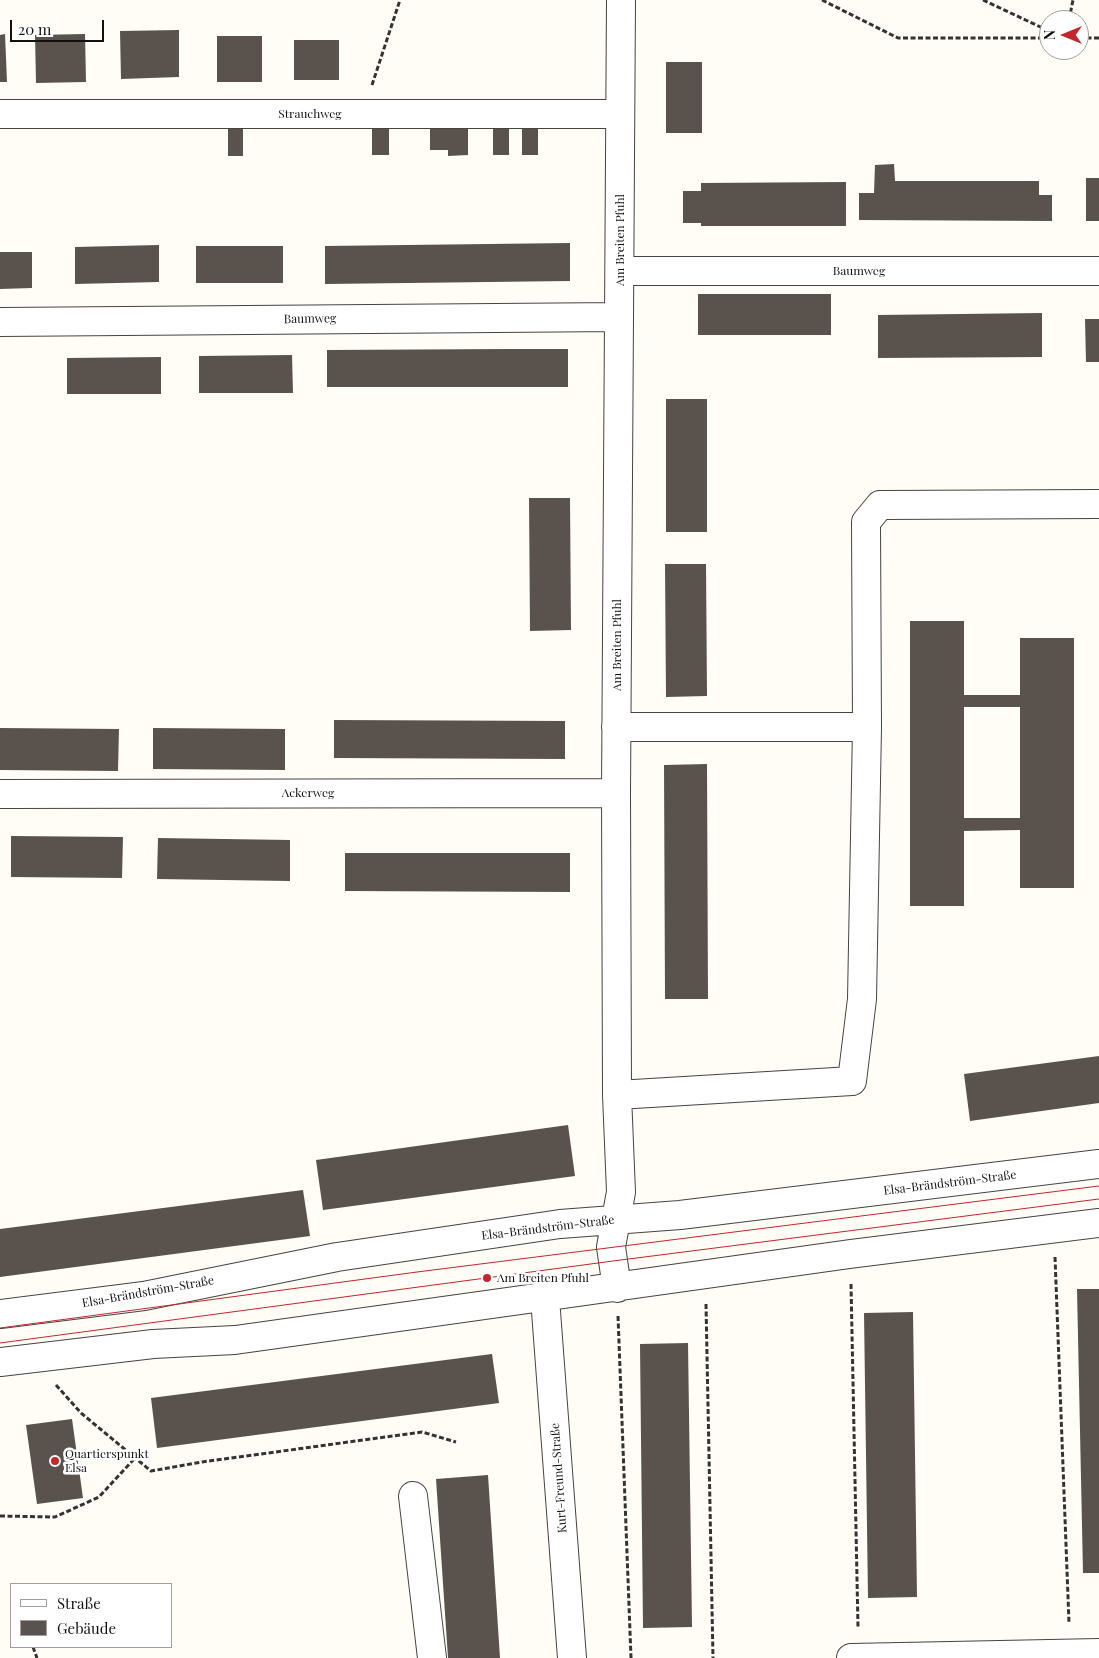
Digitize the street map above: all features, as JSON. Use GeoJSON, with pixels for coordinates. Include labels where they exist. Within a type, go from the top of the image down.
{"type":"FeatureCollection","features":[{"type":"Feature","properties":{"kind":"street","name":"Am Breiten Pfuhl"},"geometry":{"type":"LineString","coordinates":[[617,1288],[611,1247],[621,1192],[617,1095],[616,727],[621,0]]}},
{"type":"Feature","properties":{"kind":"street","name":"Strauchweg"},"geometry":{"type":"LineString","coordinates":[[0,114],[620,114]]}},
{"type":"Feature","properties":{"kind":"street","name":"Baumweg"},"geometry":{"type":"LineString","coordinates":[[620,271],[1099,271]]}},
{"type":"Feature","properties":{"kind":"street","name":"Baumweg"},"geometry":{"type":"LineString","coordinates":[[0,322],[619,317]]}},
{"type":"Feature","properties":{"kind":"street"},"geometry":{"type":"LineString","coordinates":[[617,1095],[852,1082],[862,999],[867,727],[866,522],[880,505],[1099,504]]}},
{"type":"Feature","properties":{"kind":"street"},"geometry":{"type":"LineString","coordinates":[[616,727],[867,727]]}},
{"type":"Feature","properties":{"kind":"street","name":"Ackerweg"},"geometry":{"type":"LineString","coordinates":[[0,794],[616,793]]}},
{"type":"Feature","properties":{"kind":"street","name":"Elsa-Brändström-Straße"},"geometry":{"type":"LineString","coordinates":[[0,1314],[144,1296],[337,1257],[560,1224],[689,1214],[1099,1164]]}},
{"type":"Feature","properties":{"kind":"street"},"geometry":{"type":"LineString","coordinates":[[0,1362],[153,1344],[234,1340],[850,1254],[1099,1223]]}},
{"type":"Feature","properties":{"kind":"street","name":"Kurt-Freund-Straße"},"geometry":{"type":"LineString","coordinates":[[545,1298],[572,1658]]}},
{"type":"Feature","properties":{"kind":"street"},"geometry":{"type":"LineString","coordinates":[[413,1496],[432,1658]]}},
{"type":"Feature","properties":{"kind":"street"},"geometry":{"type":"LineString","coordinates":[[851,1658],[1099,1653]]}},
{"type":"Feature","properties":{"kind":"path"},"geometry":{"type":"LineString","coordinates":[[362,114],[400,0]]}},
{"type":"Feature","properties":{"kind":"path"},"geometry":{"type":"LineString","coordinates":[[822,0],[898,38],[1039,38]]}},
{"type":"Feature","properties":{"kind":"path"},"geometry":{"type":"LineString","coordinates":[[983,0],[1039,26]]}},
{"type":"Feature","properties":{"kind":"path"},"geometry":{"type":"LineString","coordinates":[[1054,1229],[1070,1654]]}},
{"type":"Feature","properties":{"kind":"path"},"geometry":{"type":"LineString","coordinates":[[850,1254],[859,1658]]}},
{"type":"Feature","properties":{"kind":"path"},"geometry":{"type":"LineString","coordinates":[[704,1275],[712,1658]]}},
{"type":"Feature","properties":{"kind":"path"},"geometry":{"type":"LineString","coordinates":[[617,1288],[631,1658]]}},
{"type":"Feature","properties":{"kind":"path"},"geometry":{"type":"LineString","coordinates":[[32,1358],[82,1413],[151,1471],[422,1432],[456,1442]]}},
{"type":"Feature","properties":{"kind":"path"},"geometry":{"type":"LineString","coordinates":[[0,1516],[55,1517],[99,1497],[136,1458]]}},
{"type":"Feature","properties":{"kind":"building"},"geometry":{"type":"Polygon","coordinates":[[[179,30],[179,77],[121,79],[120,31],[179,30]]]}},
{"type":"Feature","properties":{"kind":"building"},"geometry":{"type":"Polygon","coordinates":[[[5,34],[7,82],[0,82],[0,35],[5,34]]]}},
{"type":"Feature","properties":{"kind":"building"},"geometry":{"type":"Polygon","coordinates":[[[85,34],[86,82],[36,83],[35,35],[85,34]]]}},
{"type":"Feature","properties":{"kind":"building"},"geometry":{"type":"Polygon","coordinates":[[[217,36],[262,36],[262,82],[217,82],[217,36]]]}},
{"type":"Feature","properties":{"kind":"building"},"geometry":{"type":"Polygon","coordinates":[[[294,40],[339,40],[339,80],[294,80],[294,40]]]}},
{"type":"Feature","properties":{"kind":"building"},"geometry":{"type":"Polygon","coordinates":[[[666,62],[702,62],[702,133],[666,133],[666,62]]]}},
{"type":"Feature","properties":{"kind":"building"},"geometry":{"type":"Polygon","coordinates":[[[468,126],[468,155],[448,156],[448,150],[430,150],[430,127],[468,126]]]}},
{"type":"Feature","properties":{"kind":"building"},"geometry":{"type":"Polygon","coordinates":[[[493,126],[509,126],[509,155],[493,155],[493,126]]]}},
{"type":"Feature","properties":{"kind":"building"},"geometry":{"type":"Polygon","coordinates":[[[522,126],[538,126],[538,155],[522,155],[522,126]]]}},
{"type":"Feature","properties":{"kind":"building"},"geometry":{"type":"Polygon","coordinates":[[[372,127],[389,127],[389,155],[372,155],[372,127]]]}},
{"type":"Feature","properties":{"kind":"building"},"geometry":{"type":"Polygon","coordinates":[[[228,129],[243,129],[243,156],[228,156],[228,129]]]}},
{"type":"Feature","properties":{"kind":"building"},"geometry":{"type":"Polygon","coordinates":[[[894,164],[895,181],[1039,181],[1039,195],[1052,195],[1052,221],[859,220],[859,193],[874,193],[875,165],[894,164]]]}},
{"type":"Feature","properties":{"kind":"building"},"geometry":{"type":"Polygon","coordinates":[[[1086,178],[1099,178],[1099,221],[1086,221],[1086,178]]]}},
{"type":"Feature","properties":{"kind":"building"},"geometry":{"type":"Polygon","coordinates":[[[846,182],[846,226],[701,226],[701,223],[683,223],[683,191],[701,191],[701,183],[846,182]]]}},
{"type":"Feature","properties":{"kind":"building"},"geometry":{"type":"Polygon","coordinates":[[[570,243],[570,281],[325,284],[325,246],[570,243]]]}},
{"type":"Feature","properties":{"kind":"building"},"geometry":{"type":"Polygon","coordinates":[[[159,245],[159,282],[75,284],[75,247],[159,245]]]}},
{"type":"Feature","properties":{"kind":"building"},"geometry":{"type":"Polygon","coordinates":[[[196,246],[283,246],[283,283],[196,283],[196,246]]]}},
{"type":"Feature","properties":{"kind":"building"},"geometry":{"type":"Polygon","coordinates":[[[0,252],[32,252],[32,288],[0,289],[0,252]]]}},
{"type":"Feature","properties":{"kind":"building"},"geometry":{"type":"Polygon","coordinates":[[[698,294],[831,294],[831,335],[698,335],[698,294]]]}},
{"type":"Feature","properties":{"kind":"building"},"geometry":{"type":"Polygon","coordinates":[[[1042,313],[1042,357],[878,358],[878,315],[1042,313]]]}},
{"type":"Feature","properties":{"kind":"building"},"geometry":{"type":"Polygon","coordinates":[[[1085,319],[1099,319],[1099,362],[1086,362],[1085,319]]]}},
{"type":"Feature","properties":{"kind":"building"},"geometry":{"type":"Polygon","coordinates":[[[568,349],[568,387],[327,387],[327,350],[568,349]]]}},
{"type":"Feature","properties":{"kind":"building"},"geometry":{"type":"Polygon","coordinates":[[[292,355],[293,393],[199,393],[199,356],[292,355]]]}},
{"type":"Feature","properties":{"kind":"building"},"geometry":{"type":"Polygon","coordinates":[[[161,357],[161,394],[67,394],[67,358],[161,357]]]}},
{"type":"Feature","properties":{"kind":"building"},"geometry":{"type":"Polygon","coordinates":[[[666,399],[707,399],[707,532],[666,532],[666,399]]]}},
{"type":"Feature","properties":{"kind":"building"},"geometry":{"type":"Polygon","coordinates":[[[529,498],[570,498],[571,630],[530,631],[529,498]]]}},
{"type":"Feature","properties":{"kind":"building"},"geometry":{"type":"Polygon","coordinates":[[[665,564],[706,564],[707,696],[666,697],[665,564]]]}},
{"type":"Feature","properties":{"kind":"building"},"geometry":{"type":"Polygon","coordinates":[[[910,621],[964,621],[964,695],[1020,695],[1020,638],[1074,638],[1074,888],[1020,888],[1020,830],[964,831],[964,906],[910,906],[910,621]],[[964,707],[964,818],[1020,818],[1020,707],[964,707]]]}},
{"type":"Feature","properties":{"kind":"building"},"geometry":{"type":"Polygon","coordinates":[[[334,720],[565,721],[565,759],[334,758],[334,720]]]}},
{"type":"Feature","properties":{"kind":"building"},"geometry":{"type":"Polygon","coordinates":[[[0,728],[119,729],[118,771],[0,770],[0,728]]]}},
{"type":"Feature","properties":{"kind":"building"},"geometry":{"type":"Polygon","coordinates":[[[153,728],[285,729],[285,770],[153,769],[153,728]]]}},
{"type":"Feature","properties":{"kind":"building"},"geometry":{"type":"Polygon","coordinates":[[[707,764],[708,999],[665,999],[664,765],[707,764]]]}},
{"type":"Feature","properties":{"kind":"building"},"geometry":{"type":"Polygon","coordinates":[[[11,836],[123,837],[122,878],[11,877],[11,836]]]}},
{"type":"Feature","properties":{"kind":"building"},"geometry":{"type":"Polygon","coordinates":[[[158,838],[290,840],[290,881],[157,879],[158,838]]]}},
{"type":"Feature","properties":{"kind":"building"},"geometry":{"type":"Polygon","coordinates":[[[345,853],[570,853],[570,892],[345,891],[345,853]]]}},
{"type":"Feature","properties":{"kind":"building"},"geometry":{"type":"Polygon","coordinates":[[[1099,1056],[1099,1103],[970,1121],[964,1074],[1099,1056]]]}},
{"type":"Feature","properties":{"kind":"building"},"geometry":{"type":"Polygon","coordinates":[[[568,1125],[575,1176],[323,1210],[316,1160],[568,1125]]]}},
{"type":"Feature","properties":{"kind":"building"},"geometry":{"type":"Polygon","coordinates":[[[303,1190],[310,1236],[0,1277],[0,1229],[303,1190]]]}},
{"type":"Feature","properties":{"kind":"building"},"geometry":{"type":"Polygon","coordinates":[[[1077,1289],[1099,1289],[1099,1573],[1083,1573],[1077,1289]]]}},
{"type":"Feature","properties":{"kind":"building"},"geometry":{"type":"Polygon","coordinates":[[[913,1312],[917,1597],[868,1598],[864,1313],[913,1312]]]}},
{"type":"Feature","properties":{"kind":"building"},"geometry":{"type":"Polygon","coordinates":[[[688,1343],[692,1627],[643,1628],[640,1344],[688,1343]]]}},
{"type":"Feature","properties":{"kind":"building"},"geometry":{"type":"Polygon","coordinates":[[[492,1354],[499,1403],[157,1448],[151,1398],[492,1354]]]}},
{"type":"Feature","properties":{"kind":"building","name":"Quartierspunkt Elsa"},"geometry":{"type":"Polygon","coordinates":[[[72,1419],[83,1498],[37,1504],[26,1425],[72,1419]]]}},
{"type":"Feature","properties":{"kind":"building"},"geometry":{"type":"Polygon","coordinates":[[[488,1475],[500,1658],[448,1658],[436,1479],[488,1475]]]}},
{"type":"Feature","properties":{"kind":"tram line"},"geometry":{"type":"LineString","coordinates":[[0,1328],[417,1272],[1099,1186]]}},
{"type":"Feature","properties":{"kind":"tram line"},"geometry":{"type":"LineString","coordinates":[[0,1343],[613,1261],[1099,1199]]}},
{"type":"Feature","properties":{"kind":"place","name":"Am Breiten Pfuhl"},"geometry":{"type":"Point","coordinates":[487,1278]}},
{"type":"Feature","properties":{"kind":"place","name":"Quartierspunkt Elsa"},"geometry":{"type":"Point","coordinates":[55,1461]}}]}
